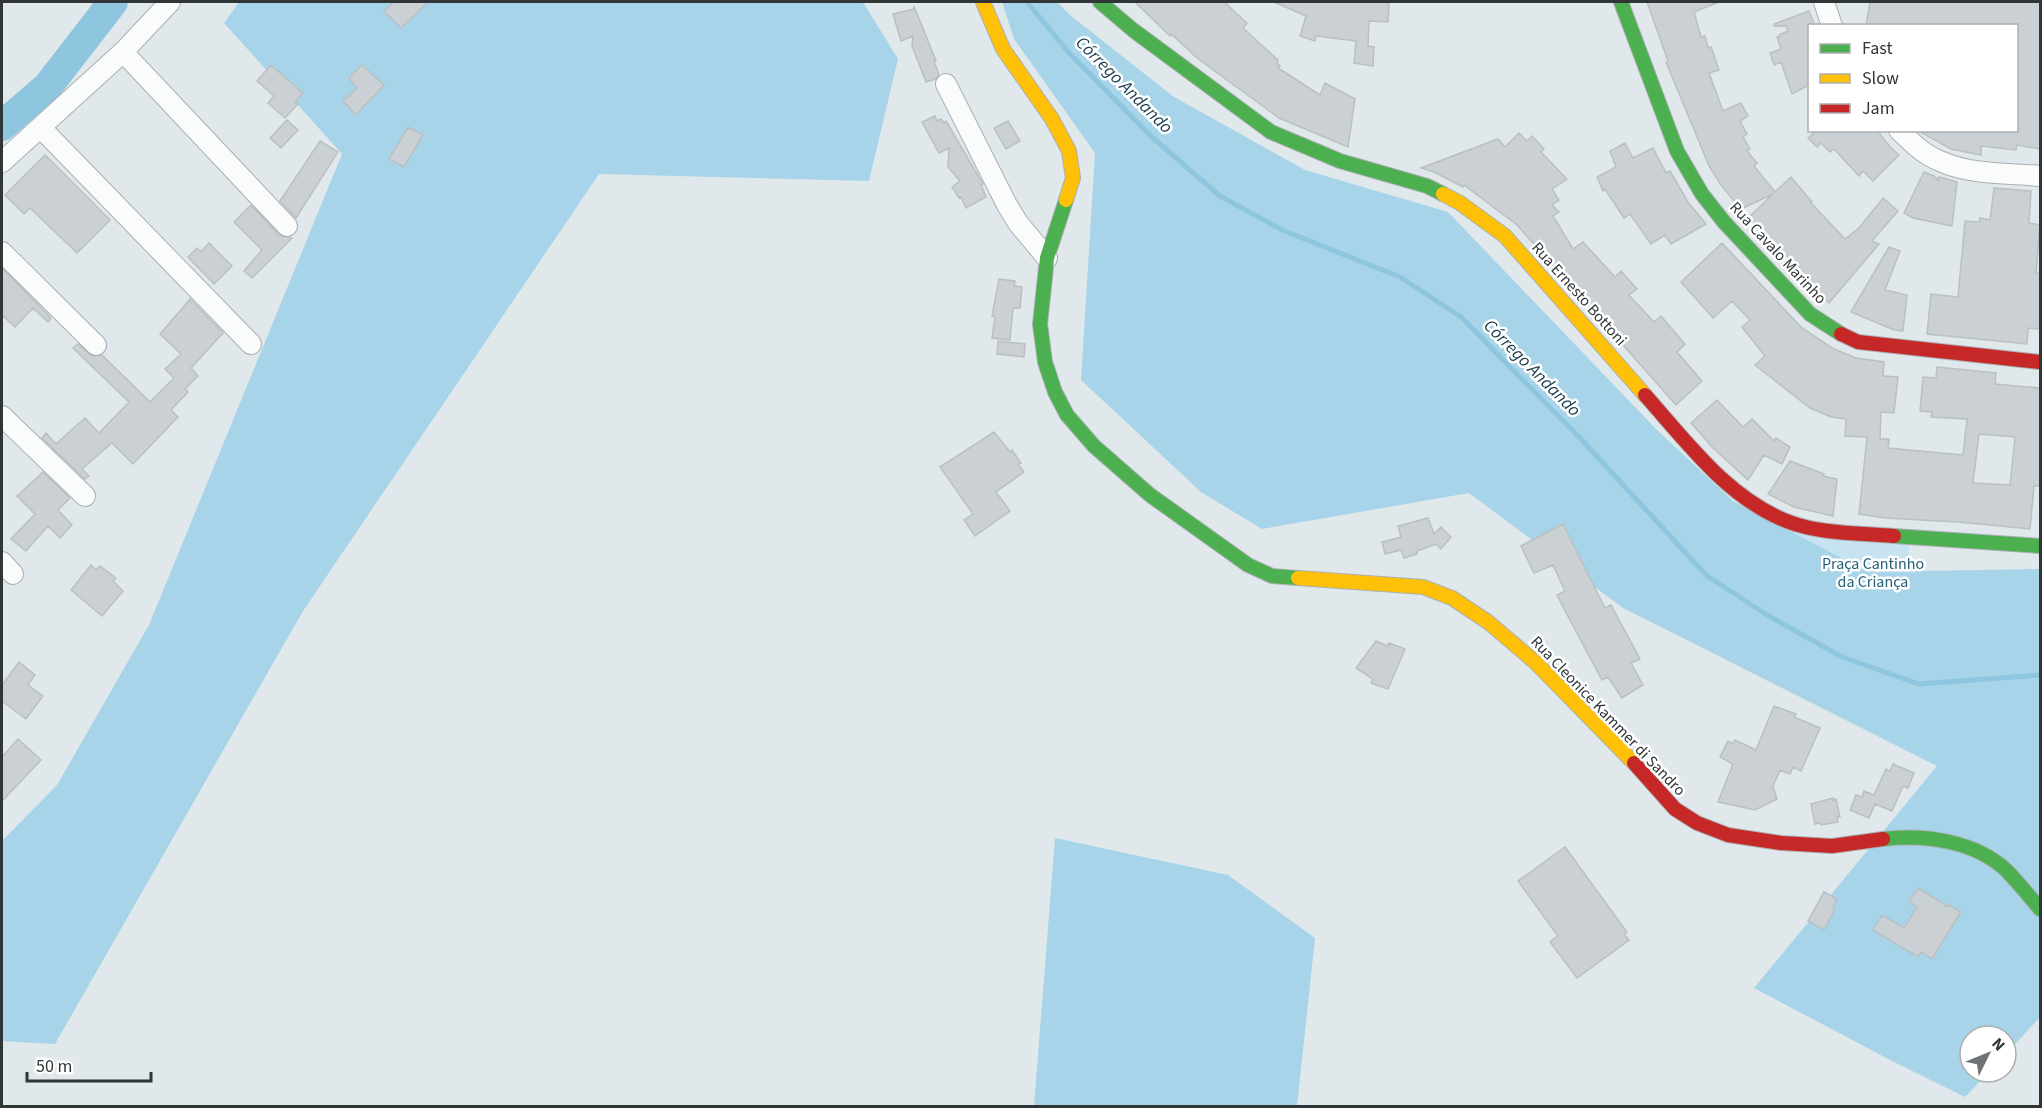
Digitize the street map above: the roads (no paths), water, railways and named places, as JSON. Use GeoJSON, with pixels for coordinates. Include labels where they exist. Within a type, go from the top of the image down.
{"type":"FeatureCollection","features":[{"type":"Feature","properties":{"kind":"street"},"geometry":{"type":"LineString","coordinates":[[2,162],[123,52],[170,2]]}},
{"type":"Feature","properties":{"kind":"street","name":"Rua Cleonice Kammer di Sandro"},"geometry":{"type":"LineString","coordinates":[[983,2],[1003,49],[1052,118],[1069,151],[1073,178],[1047,258],[1040,324],[1046,363],[1055,392],[1066,415],[1094,446],[1150,495],[1248,565],[1272,576],[1423,587],[1452,598],[1488,622],[1535,662],[1617,744],[1675,809],[1697,823],[1728,835],[1781,843],[1832,846],[1893,838],[1927,838],[1952,843],[1977,851],[2005,869],[2040,909]]}},
{"type":"Feature","properties":{"kind":"street","name":"Rua Ernesto Bottoni"},"geometry":{"type":"LineString","coordinates":[[1100,2],[1133,30],[1271,132],[1340,161],[1427,186],[1460,203],[1505,236],[1702,459],[1732,488],[1756,505],[1789,522],[1828,531],[2040,546]]}},
{"type":"Feature","properties":{"kind":"street","name":"Rua Cavalo Marinho"},"geometry":{"type":"LineString","coordinates":[[1621,2],[1643,57],[1662,115],[1688,173],[1724,222],[1810,314],[1858,342],[2040,362]]}},
{"type":"Feature","properties":{"kind":"street"},"geometry":{"type":"LineString","coordinates":[[1824,2],[1831,24]]}},
{"type":"Feature","properties":{"kind":"street"},"geometry":{"type":"LineString","coordinates":[[123,52],[286,226]]}},
{"type":"Feature","properties":{"kind":"street"},"geometry":{"type":"LineString","coordinates":[[946,84],[1007,205],[1018,223],[1047,258]]}},
{"type":"Feature","properties":{"kind":"street"},"geometry":{"type":"LineString","coordinates":[[40,128],[250,344]]}},
{"type":"Feature","properties":{"kind":"street"},"geometry":{"type":"LineString","coordinates":[[1901,132],[1921,150],[1939,161],[1962,168],[2040,176]]}},
{"type":"Feature","properties":{"kind":"street"},"geometry":{"type":"LineString","coordinates":[[2,252],[96,345]]}},
{"type":"Feature","properties":{"kind":"street"},"geometry":{"type":"LineString","coordinates":[[2,416],[85,496]]}},
{"type":"Feature","properties":{"kind":"waterway"},"geometry":{"type":"LineString","coordinates":[[2,126],[48,86],[113,2]]}},
{"type":"Feature","properties":{"kind":"waterway","name":"Córrego Andando"},"geometry":{"type":"LineString","coordinates":[[1027,2],[1070,54],[1153,138],[1220,196],[1282,230],[1400,277],[1461,317],[1580,438],[1706,575],[1767,615],[1842,657],[1919,684],[2040,675]]}},
{"type":"Feature","properties":{"kind":"park label","name":"Praça Cantinho da Criança"},"geometry":{"type":"Point","coordinates":[1873,573]}}]}
